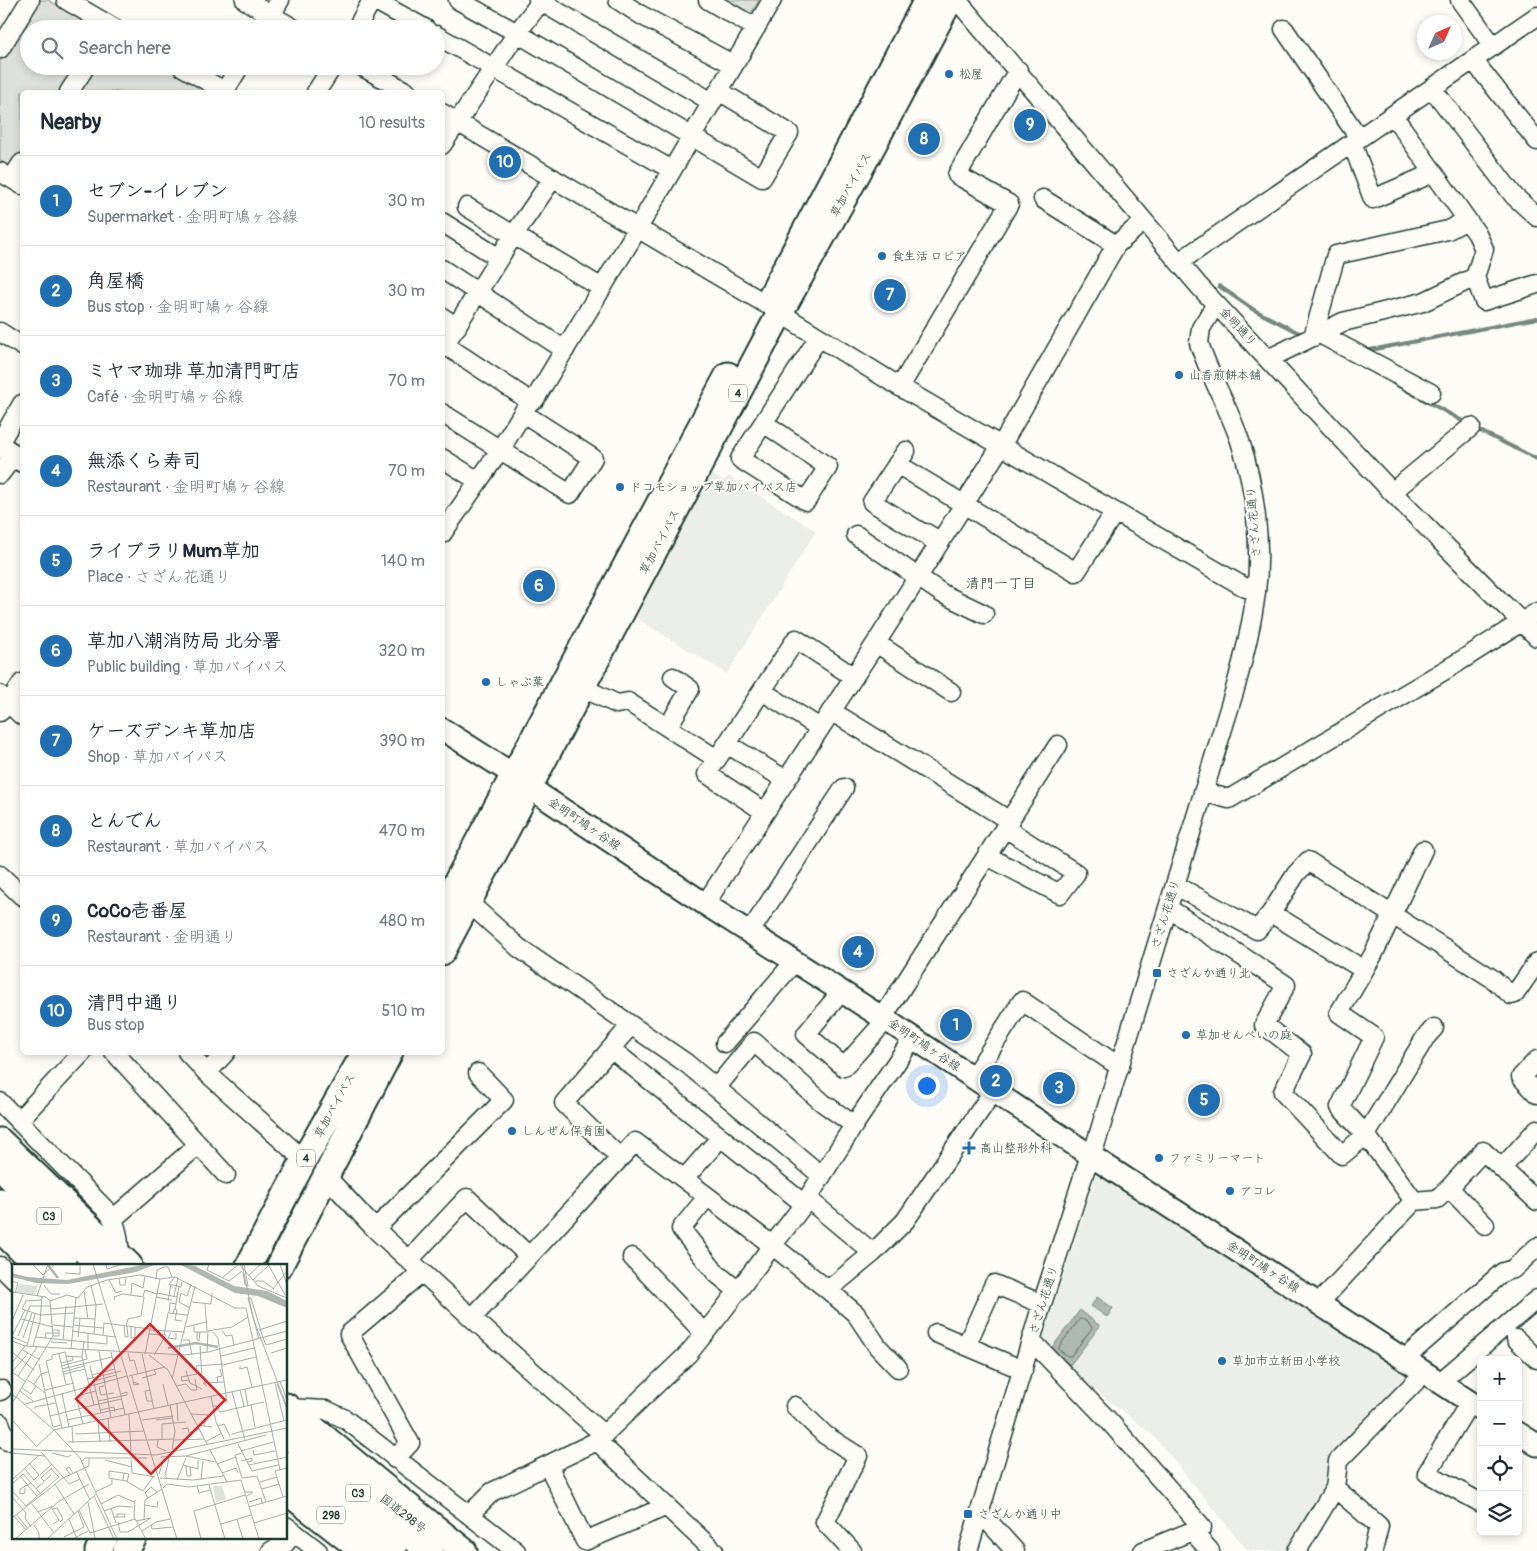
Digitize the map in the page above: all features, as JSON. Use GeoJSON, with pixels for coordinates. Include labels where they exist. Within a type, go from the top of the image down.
{"type":"FeatureCollection","features":[{"type":"Feature","properties":{"kind":"highway","name":"草加バイパス"},"geometry":{"type":"LineString","coordinates":[[445,904],[583,688],[927,0]]}},
{"type":"Feature","properties":{"kind":"highway","name":"草加バイパス"},"geometry":{"type":"LineString","coordinates":[[445,946],[467,905],[522,781],[773,309],[870,151],[950,0]]}},
{"type":"Feature","properties":{"kind":"highway","name":"草加バイパス"},"geometry":{"type":"LineString","coordinates":[[249,1264],[363,1055]]}},
{"type":"Feature","properties":{"kind":"highway","name":"草加バイパス"},"geometry":{"type":"LineString","coordinates":[[280,1264],[388,1055]]}},
{"type":"Feature","properties":{"kind":"highway"},"geometry":{"type":"LineString","coordinates":[[0,1141],[115,1263]]}},
{"type":"Feature","properties":{"kind":"highway"},"geometry":{"type":"LineString","coordinates":[[0,1151],[115,1263]]}},
{"type":"Feature","properties":{"kind":"highway","name":"C3"},"geometry":{"type":"LineString","coordinates":[[0,1167],[115,1263]]}},
{"type":"Feature","properties":{"kind":"highway","name":"C3"},"geometry":{"type":"LineString","coordinates":[[0,1201],[63,1264]]}},
{"type":"Feature","properties":{"kind":"highway"},"geometry":{"type":"LineString","coordinates":[[0,1216],[49,1264]]}},
{"type":"Feature","properties":{"kind":"highway"},"geometry":{"type":"LineString","coordinates":[[0,1229],[35,1264]]}},
{"type":"Feature","properties":{"kind":"highway"},"geometry":{"type":"LineString","coordinates":[[288,1408],[464,1551]]}},
{"type":"Feature","properties":{"kind":"highway","name":"C3"},"geometry":{"type":"LineString","coordinates":[[297,1436],[382,1514],[430,1551]]}},
{"type":"Feature","properties":{"kind":"highway","name":"国道298号"},"geometry":{"type":"LineString","coordinates":[[297,1436],[451,1551]]}},
{"type":"Feature","properties":{"kind":"highway","name":"C3"},"geometry":{"type":"LineString","coordinates":[[288,1466],[394,1551]]}},
{"type":"Feature","properties":{"kind":"highway","name":"298"},"geometry":{"type":"LineString","coordinates":[[288,1480],[375,1551]]}},
{"type":"Feature","properties":{"kind":"highway","name":"298"},"geometry":{"type":"LineString","coordinates":[[288,1493],[363,1551]]}},
{"type":"Feature","properties":{"kind":"highway"},"geometry":{"type":"LineString","coordinates":[[98,1551],[104,1538]]}},
{"type":"Feature","properties":{"kind":"highway"},"geometry":{"type":"LineString","coordinates":[[126,1551],[133,1538]]}},
{"type":"Feature","properties":{"kind":"main road","name":"金明町鳩ヶ谷線"},"geometry":{"type":"LineString","coordinates":[[445,731],[705,904],[884,1018],[1090,1155],[1476,1406]]}},
{"type":"Feature","properties":{"kind":"main road"},"geometry":{"type":"LineString","coordinates":[[1522,1436],[1537,1445]]}},
{"type":"Feature","properties":{"kind":"street"},"geometry":{"type":"LineString","coordinates":[[66,0],[99,20]]}},
{"type":"Feature","properties":{"kind":"street"},"geometry":{"type":"LineString","coordinates":[[245,0],[265,20]]}},
{"type":"Feature","properties":{"kind":"street"},"geometry":{"type":"LineString","coordinates":[[268,20],[280,0]]}},
{"type":"Feature","properties":{"kind":"street"},"geometry":{"type":"LineString","coordinates":[[361,20],[373,0],[410,20]]}},
{"type":"Feature","properties":{"kind":"street"},"geometry":{"type":"LineString","coordinates":[[445,134],[450,117],[494,67],[516,33],[540,0],[715,96],[789,133],[762,178],[516,33],[458,0]]}},
{"type":"Feature","properties":{"kind":"street"},"geometry":{"type":"LineString","coordinates":[[618,0],[646,7],[734,65]]}},
{"type":"Feature","properties":{"kind":"street"},"geometry":{"type":"LineString","coordinates":[[708,0],[756,28]]}},
{"type":"Feature","properties":{"kind":"street"},"geometry":{"type":"LineString","coordinates":[[448,514],[478,481],[527,407],[535,399],[772,0]]}},
{"type":"Feature","properties":{"kind":"street","name":"金明通り"},"geometry":{"type":"LineString","coordinates":[[957,0],[1216,304],[1392,492],[1537,637]]}},
{"type":"Feature","properties":{"kind":"street"},"geometry":{"type":"LineString","coordinates":[[1460,0],[1493,46]]}},
{"type":"Feature","properties":{"kind":"street"},"geometry":{"type":"LineString","coordinates":[[3,38],[29,1]]}},
{"type":"Feature","properties":{"kind":"street"},"geometry":{"type":"LineString","coordinates":[[1179,262],[1537,16]]}},
{"type":"Feature","properties":{"kind":"street"},"geometry":{"type":"LineString","coordinates":[[1284,29],[1356,141],[1373,199],[1433,173]]}},
{"type":"Feature","properties":{"kind":"street"},"geometry":{"type":"LineString","coordinates":[[445,40],[672,170]]}},
{"type":"Feature","properties":{"kind":"street"},"geometry":{"type":"LineString","coordinates":[[1473,60],[1537,142]]}},
{"type":"Feature","properties":{"kind":"street"},"geometry":{"type":"LineString","coordinates":[[900,387],[1009,204],[957,175],[1018,70]]}},
{"type":"Feature","properties":{"kind":"street"},"geometry":{"type":"LineString","coordinates":[[69,90],[80,75]]}},
{"type":"Feature","properties":{"kind":"street"},"geometry":{"type":"LineString","coordinates":[[195,75],[221,90]]}},
{"type":"Feature","properties":{"kind":"street"},"geometry":{"type":"LineString","coordinates":[[225,90],[234,75]]}},
{"type":"Feature","properties":{"kind":"street"},"geometry":{"type":"LineString","coordinates":[[317,90],[327,75]]}},
{"type":"Feature","properties":{"kind":"street"},"geometry":{"type":"LineString","coordinates":[[377,75],[403,90]]}},
{"type":"Feature","properties":{"kind":"street"},"geometry":{"type":"LineString","coordinates":[[1432,88],[1514,196],[1537,217]]}},
{"type":"Feature","properties":{"kind":"street"},"geometry":{"type":"LineString","coordinates":[[1393,115],[1477,234],[1484,249],[1475,277],[1484,301],[1537,284]]}},
{"type":"Feature","properties":{"kind":"street"},"geometry":{"type":"LineString","coordinates":[[450,117],[638,228],[900,387],[1246,588],[1256,591]]}},
{"type":"Feature","properties":{"kind":"street"},"geometry":{"type":"LineString","coordinates":[[12,178],[20,166]]}},
{"type":"Feature","properties":{"kind":"street"},"geometry":{"type":"LineString","coordinates":[[445,343],[450,322],[478,293],[513,236],[553,178]]}},
{"type":"Feature","properties":{"kind":"street"},"geometry":{"type":"LineString","coordinates":[[1043,199],[1116,245]]}},
{"type":"Feature","properties":{"kind":"street"},"geometry":{"type":"LineString","coordinates":[[467,207],[602,288]]}},
{"type":"Feature","properties":{"kind":"street"},"geometry":{"type":"LineString","coordinates":[[1316,336],[1336,255],[1448,230],[1467,220]]}},
{"type":"Feature","properties":{"kind":"street"},"geometry":{"type":"LineString","coordinates":[[705,904],[876,643],[1001,446],[1116,245],[1144,221]]}},
{"type":"Feature","properties":{"kind":"street"},"geometry":{"type":"LineString","coordinates":[[445,224],[499,258]]}},
{"type":"Feature","properties":{"kind":"street"},"geometry":{"type":"LineString","coordinates":[[445,271],[565,350]]}},
{"type":"Feature","properties":{"kind":"street"},"geometry":{"type":"LineString","coordinates":[[1268,359],[1343,322],[1423,302],[1475,277]]}},
{"type":"Feature","properties":{"kind":"street","name":"さざん花通り"},"geometry":{"type":"LineString","coordinates":[[968,1551],[1042,1304],[1120,1067],[1244,658],[1256,591],[1257,538],[1247,463],[1240,440],[1199,343],[1201,328],[1216,304]]}},
{"type":"Feature","properties":{"kind":"street"},"geometry":{"type":"LineString","coordinates":[[0,332],[20,345]]}},
{"type":"Feature","properties":{"kind":"street"},"geometry":{"type":"LineString","coordinates":[[1316,336],[1431,393]]}},
{"type":"Feature","properties":{"kind":"street"},"geometry":{"type":"LineString","coordinates":[[764,423],[828,467],[806,501],[740,459],[819,337]]}},
{"type":"Feature","properties":{"kind":"street"},"geometry":{"type":"LineString","coordinates":[[445,348],[593,458],[570,494],[445,415]]}},
{"type":"Feature","properties":{"kind":"street"},"geometry":{"type":"LineString","coordinates":[[0,474],[9,451],[20,411]]}},
{"type":"Feature","properties":{"kind":"street"},"geometry":{"type":"LineString","coordinates":[[1392,492],[1471,427]]}},
{"type":"Feature","properties":{"kind":"street"},"geometry":{"type":"LineString","coordinates":[[939,544],[930,538],[929,534],[924,534],[872,502],[902,458],[964,505],[1076,572],[1115,512]]}},
{"type":"Feature","properties":{"kind":"street"},"geometry":{"type":"LineString","coordinates":[[445,460],[478,481]]}},
{"type":"Feature","properties":{"kind":"street"},"geometry":{"type":"LineString","coordinates":[[856,535],[943,594],[984,614]]}},
{"type":"Feature","properties":{"kind":"street"},"geometry":{"type":"LineString","coordinates":[[1203,792],[1229,800],[1457,663],[1537,612]]}},
{"type":"Feature","properties":{"kind":"street"},"geometry":{"type":"LineString","coordinates":[[765,812],[707,774],[796,639],[854,677]]}},
{"type":"Feature","properties":{"kind":"street"},"geometry":{"type":"LineString","coordinates":[[876,643],[951,692]]}},
{"type":"Feature","properties":{"kind":"street"},"geometry":{"type":"LineString","coordinates":[[668,727],[690,689],[673,678]]}},
{"type":"Feature","properties":{"kind":"street"},"geometry":{"type":"LineString","coordinates":[[20,685],[3,703],[20,715]]}},
{"type":"Feature","properties":{"kind":"street"},"geometry":{"type":"LineString","coordinates":[[583,688],[617,704],[628,702],[717,759]]}},
{"type":"Feature","properties":{"kind":"street"},"geometry":{"type":"LineString","coordinates":[[762,692],[820,728]]}},
{"type":"Feature","properties":{"kind":"street"},"geometry":{"type":"LineString","coordinates":[[831,711],[1008,824],[1076,873],[1060,894],[987,856]]}},
{"type":"Feature","properties":{"kind":"street"},"geometry":{"type":"LineString","coordinates":[[727,744],[786,780]]}},
{"type":"Feature","properties":{"kind":"street"},"geometry":{"type":"LineString","coordinates":[[842,991],[806,1034],[844,1067],[884,1018],[1058,745]]}},
{"type":"Feature","properties":{"kind":"street"},"geometry":{"type":"LineString","coordinates":[[750,932],[844,788]]}},
{"type":"Feature","properties":{"kind":"street"},"geometry":{"type":"LineString","coordinates":[[1414,1201],[1366,1135],[1340,1107],[1374,1037],[1339,1013],[1373,955],[1423,850]]}},
{"type":"Feature","properties":{"kind":"street"},"geometry":{"type":"LineString","coordinates":[[1175,885],[1257,930],[1271,913],[1296,874],[1308,861],[1494,979],[1511,995],[1515,994],[1537,962]]}},
{"type":"Feature","properties":{"kind":"street"},"geometry":{"type":"LineString","coordinates":[[0,875],[20,894]]}},
{"type":"Feature","properties":{"kind":"street"},"geometry":{"type":"LineString","coordinates":[[467,905],[478,911],[519,948],[686,1063],[822,1176]]}},
{"type":"Feature","properties":{"kind":"street"},"geometry":{"type":"LineString","coordinates":[[1168,908],[1286,985],[1264,1026],[1302,1054],[1282,1092],[1342,1155],[1366,1135],[1425,1038],[1434,1028]]}},
{"type":"Feature","properties":{"kind":"street"},"geometry":{"type":"LineString","coordinates":[[1271,913],[1364,970]]}},
{"type":"Feature","properties":{"kind":"street"},"geometry":{"type":"LineString","coordinates":[[724,1043],[795,961]]}},
{"type":"Feature","properties":{"kind":"street"},"geometry":{"type":"LineString","coordinates":[[973,1077],[1022,1001],[1120,1067]]}},
{"type":"Feature","properties":{"kind":"street"},"geometry":{"type":"LineString","coordinates":[[620,1158],[564,1103],[631,1025]]}},
{"type":"Feature","properties":{"kind":"street"},"geometry":{"type":"LineString","coordinates":[[469,1515],[492,1492],[601,1438],[688,1354],[806,1201],[854,1125],[913,1038]]}},
{"type":"Feature","properties":{"kind":"street"},"geometry":{"type":"LineString","coordinates":[[716,1088],[754,1042],[823,1103],[854,1125]]}},
{"type":"Feature","properties":{"kind":"street"},"geometry":{"type":"LineString","coordinates":[[611,1049],[721,1137],[873,1253]]}},
{"type":"Feature","properties":{"kind":"street"},"geometry":{"type":"LineString","coordinates":[[18,1121],[80,1055]]}},
{"type":"Feature","properties":{"kind":"street"},"geometry":{"type":"LineString","coordinates":[[117,1055],[226,1176]]}},
{"type":"Feature","properties":{"kind":"street"},"geometry":{"type":"LineString","coordinates":[[190,1055],[207,1073],[304,1160]]}},
{"type":"Feature","properties":{"kind":"street"},"geometry":{"type":"LineString","coordinates":[[207,1073],[223,1055]]}},
{"type":"Feature","properties":{"kind":"street"},"geometry":{"type":"LineString","coordinates":[[1537,1060],[1521,1078],[1537,1094]]}},
{"type":"Feature","properties":{"kind":"street"},"geometry":{"type":"LineString","coordinates":[[375,1229],[504,1100],[478,1074]]}},
{"type":"Feature","properties":{"kind":"street"},"geometry":{"type":"LineString","coordinates":[[828,1290],[873,1253],[905,1221],[994,1090]]}},
{"type":"Feature","properties":{"kind":"street"},"geometry":{"type":"LineString","coordinates":[[0,1102],[110,1214],[119,1237],[115,1263]]}},
{"type":"Feature","properties":{"kind":"street"},"geometry":{"type":"LineString","coordinates":[[1502,1168],[1537,1129]]}},
{"type":"Feature","properties":{"kind":"street"},"geometry":{"type":"LineString","coordinates":[[684,1179],[721,1137]]}},
{"type":"Feature","properties":{"kind":"street"},"geometry":{"type":"LineString","coordinates":[[472,1318],[635,1142],[772,1245],[856,1314],[878,1347],[898,1368]]}},
{"type":"Feature","properties":{"kind":"street"},"geometry":{"type":"LineString","coordinates":[[113,1219],[198,1145]]}},
{"type":"Feature","properties":{"kind":"street"},"geometry":{"type":"LineString","coordinates":[[1319,1303],[1414,1201],[1437,1199],[1483,1151],[1537,1201]]}},
{"type":"Feature","properties":{"kind":"street"},"geometry":{"type":"LineString","coordinates":[[325,1175],[375,1229],[601,1438],[714,1551]]}},
{"type":"Feature","properties":{"kind":"street"},"geometry":{"type":"LineString","coordinates":[[1449,1188],[1485,1225]]}},
{"type":"Feature","properties":{"kind":"street"},"geometry":{"type":"LineString","coordinates":[[707,1196],[681,1229],[716,1272],[738,1291]]}},
{"type":"Feature","properties":{"kind":"street"},"geometry":{"type":"LineString","coordinates":[[409,1260],[467,1198],[529,1256]]}},
{"type":"Feature","properties":{"kind":"street"},"geometry":{"type":"LineString","coordinates":[[1411,1353],[1504,1272],[1513,1269],[1537,1247]]}},
{"type":"Feature","properties":{"kind":"street"},"geometry":{"type":"LineString","coordinates":[[632,1257],[704,1333]]}},
{"type":"Feature","properties":{"kind":"street"},"geometry":{"type":"LineString","coordinates":[[0,1266],[12,1278]]}},
{"type":"Feature","properties":{"kind":"street"},"geometry":{"type":"LineString","coordinates":[[395,1459],[410,1443],[349,1334],[422,1272]]}},
{"type":"Feature","properties":{"kind":"street"},"geometry":{"type":"LineString","coordinates":[[966,1346],[994,1284],[1042,1304]]}},
{"type":"Feature","properties":{"kind":"street"},"geometry":{"type":"LineString","coordinates":[[1297,1551],[1335,1488],[1338,1461],[1433,1378],[1537,1298]]}},
{"type":"Feature","properties":{"kind":"street"},"geometry":{"type":"LineString","coordinates":[[936,1334],[1023,1370]]}},
{"type":"Feature","properties":{"kind":"street"},"geometry":{"type":"LineString","coordinates":[[1516,1338],[1537,1358]]}},
{"type":"Feature","properties":{"kind":"street"},"geometry":{"type":"LineString","coordinates":[[1031,1340],[1109,1420],[1202,1526],[1149,1550]]}},
{"type":"Feature","properties":{"kind":"street"},"geometry":{"type":"LineString","coordinates":[[795,1406],[825,1435],[858,1456],[825,1522],[852,1551]]}},
{"type":"Feature","properties":{"kind":"street"},"geometry":{"type":"LineString","coordinates":[[1476,1406],[1427,1473],[1477,1501]]}},
{"type":"Feature","properties":{"kind":"street"},"geometry":{"type":"LineString","coordinates":[[288,1407],[326,1410],[345,1419],[516,1551]]}},
{"type":"Feature","properties":{"kind":"street"},"geometry":{"type":"LineString","coordinates":[[0,1423],[7,1441],[12,1439]]}},
{"type":"Feature","properties":{"kind":"street"},"geometry":{"type":"LineString","coordinates":[[548,1465],[585,1541],[667,1506]]}},
{"type":"Feature","properties":{"kind":"street"},"geometry":{"type":"LineString","coordinates":[[1335,1488],[1379,1526],[1373,1551]]}},
{"type":"Feature","properties":{"kind":"street"},"geometry":{"type":"LineString","coordinates":[[978,1516],[990,1522],[1015,1551]]}},
{"type":"Feature","properties":{"kind":"street"},"geometry":{"type":"LineString","coordinates":[[290,1529],[318,1551]]}},
{"type":"Feature","properties":{"kind":"street"},"geometry":{"type":"LineString","coordinates":[[1192,1530],[1210,1551]]}},
{"type":"Feature","properties":{"kind":"street"},"geometry":{"type":"LineString","coordinates":[[271,1551],[284,1545],[287,1538]]}},
{"type":"Feature","properties":{"kind":"shaded area"},"geometry":{"type":"Polygon","coordinates":[[[37,0],[48,0],[82,20],[25,20],[37,0]]]}},
{"type":"Feature","properties":{"kind":"shaded area"},"geometry":{"type":"Polygon","coordinates":[[[719,0],[759,0],[748,18],[719,0]]]}},
{"type":"Feature","properties":{"kind":"shaded area"},"geometry":{"type":"Polygon","coordinates":[[[20,28],[20,75],[180,75],[206,90],[20,90],[20,178],[0,165],[0,62],[20,28]]]}},
{"type":"Feature","properties":{"kind":"shaded area"},"geometry":{"type":"Polygon","coordinates":[[[710,473],[724,481],[728,476],[816,531],[727,674],[636,618],[710,473]]]}},
{"type":"Feature","properties":{"kind":"shaded area","name":"草加市立新田小学校"},"geometry":{"type":"Polygon","coordinates":[[[1096,1175],[1408,1375],[1327,1460],[1323,1488],[1289,1551],[1248,1551],[1153,1435],[1040,1347],[1096,1175]]]}},
{"type":"Feature","properties":{"kind":"water"},"geometry":{"type":"Polygon","coordinates":[[[1097,1297],[1113,1308],[1107,1317],[1091,1306],[1097,1297]]]}},
{"type":"Feature","properties":{"kind":"water"},"geometry":{"type":"Polygon","coordinates":[[[1080,1310],[1100,1326],[1070,1365],[1051,1349],[1080,1310]]]}},
{"type":"Feature","properties":{"kind":"waterway"},"geometry":{"type":"LineString","coordinates":[[1219,286],[1254,310],[1303,335]]}},
{"type":"Feature","properties":{"kind":"waterway"},"geometry":{"type":"LineString","coordinates":[[1365,351],[1537,318]]}},
{"type":"Feature","properties":{"kind":"waterway"},"geometry":{"type":"LineString","coordinates":[[1393,383],[1468,424]]}},
{"type":"Feature","properties":{"kind":"waterway"},"geometry":{"type":"LineString","coordinates":[[1476,429],[1537,459]]}},
{"type":"Feature","properties":{"kind":"place","name":"松屋"},"geometry":{"type":"Point","coordinates":[949,74]}},
{"type":"Feature","properties":{"kind":"place","name":"CoCo壱番屋"},"geometry":{"type":"Point","coordinates":[1030,125]}},
{"type":"Feature","properties":{"kind":"place","name":"とんでん"},"geometry":{"type":"Point","coordinates":[924,139]}},
{"type":"Feature","properties":{"kind":"place","name":"清門中通り"},"geometry":{"type":"Point","coordinates":[505,162]}},
{"type":"Feature","properties":{"kind":"place","name":"食生活 ロピア"},"geometry":{"type":"Point","coordinates":[882,256]}},
{"type":"Feature","properties":{"kind":"place","name":"ケーズデンキ草加店"},"geometry":{"type":"Point","coordinates":[890,295]}},
{"type":"Feature","properties":{"kind":"place","name":"山香煎餅本舗"},"geometry":{"type":"Point","coordinates":[1179,375]}},
{"type":"Feature","properties":{"kind":"place","name":"ドコモショップ草加バイパス店"},"geometry":{"type":"Point","coordinates":[620,487]}},
{"type":"Feature","properties":{"kind":"place","name":"草加八潮消防局 北分署"},"geometry":{"type":"Point","coordinates":[539,586]}},
{"type":"Feature","properties":{"kind":"place","name":"しゃぶ葉"},"geometry":{"type":"Point","coordinates":[486,682]}},
{"type":"Feature","properties":{"kind":"place","name":"無添くら寿司"},"geometry":{"type":"Point","coordinates":[858,952]}},
{"type":"Feature","properties":{"kind":"place","name":"さざんか通り北"},"geometry":{"type":"Point","coordinates":[1157,973]}},
{"type":"Feature","properties":{"kind":"place","name":"セブン-イレブン"},"geometry":{"type":"Point","coordinates":[956,1025]}},
{"type":"Feature","properties":{"kind":"place","name":"草加せんべいの庭"},"geometry":{"type":"Point","coordinates":[1186,1035]}},
{"type":"Feature","properties":{"kind":"place","name":"角屋橋"},"geometry":{"type":"Point","coordinates":[996,1081]}},
{"type":"Feature","properties":{"kind":"place","name":"ミヤマ珈琲 草加清門町店"},"geometry":{"type":"Point","coordinates":[1059,1088]}},
{"type":"Feature","properties":{"kind":"place","name":"ライブラリMum草加"},"geometry":{"type":"Point","coordinates":[1204,1100]}},
{"type":"Feature","properties":{"kind":"place","name":"しんぜん保育園"},"geometry":{"type":"Point","coordinates":[512,1131]}},
{"type":"Feature","properties":{"kind":"place","name":"高山整形外科"},"geometry":{"type":"Point","coordinates":[969,1148]}},
{"type":"Feature","properties":{"kind":"place","name":"ファミリーマート"},"geometry":{"type":"Point","coordinates":[1159,1158]}},
{"type":"Feature","properties":{"kind":"place","name":"アコレ"},"geometry":{"type":"Point","coordinates":[1230,1191]}},
{"type":"Feature","properties":{"kind":"place","name":"草加市立新田小学校"},"geometry":{"type":"Point","coordinates":[1222,1361]}},
{"type":"Feature","properties":{"kind":"place","name":"さざんか通り中"},"geometry":{"type":"Point","coordinates":[968,1514]}},
{"type":"Feature","properties":{"kind":"district","name":"清門一丁目"},"geometry":{"type":"Point","coordinates":[1001,583]}}]}
